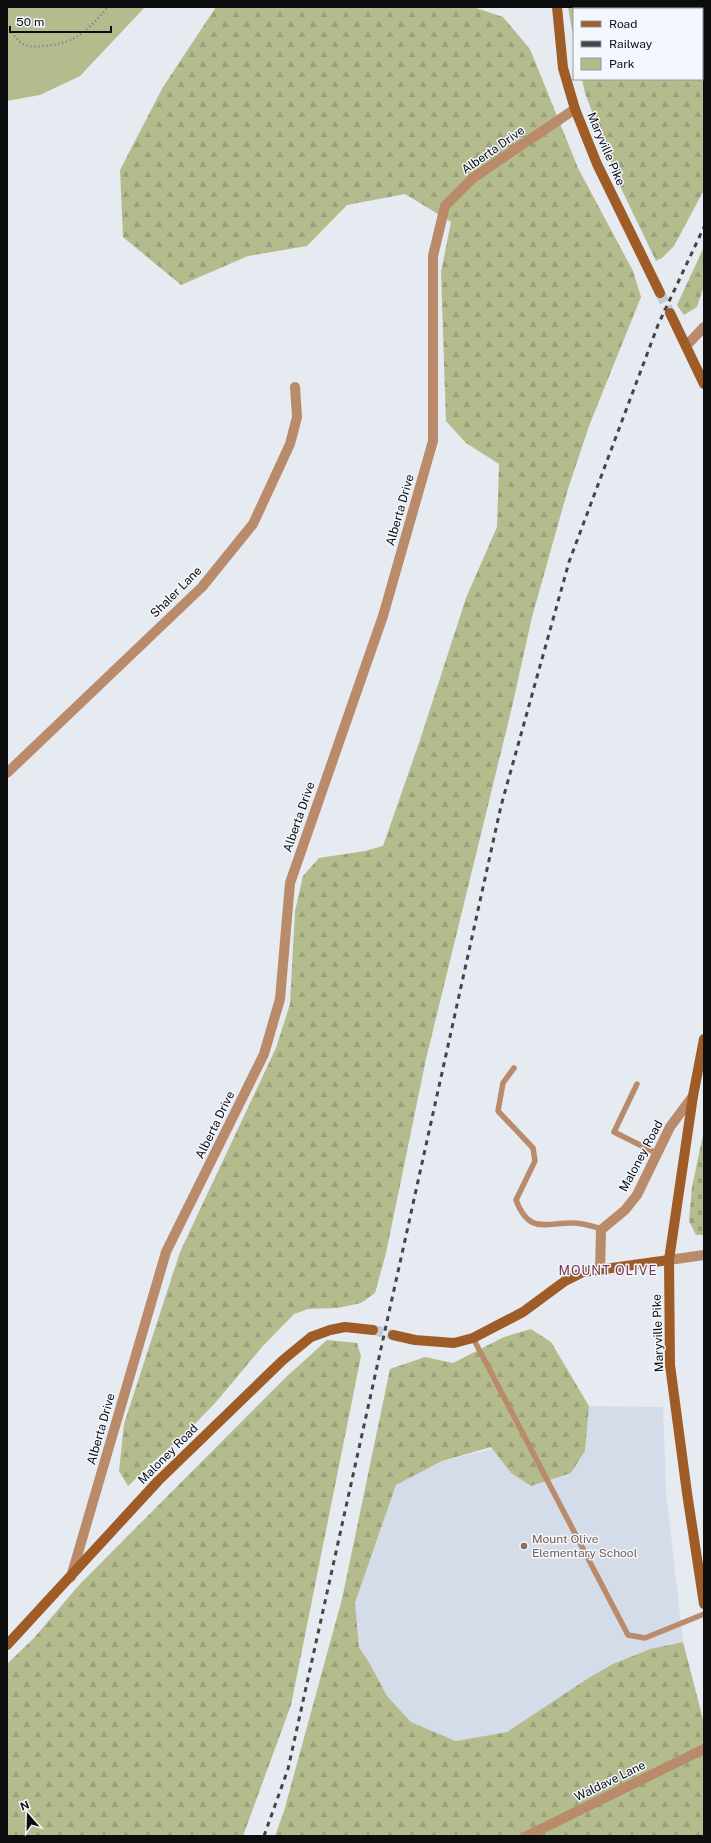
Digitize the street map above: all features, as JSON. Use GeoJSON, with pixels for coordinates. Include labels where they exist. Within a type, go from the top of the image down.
{"type":"FeatureCollection","features":[{"type":"Feature","properties":{"kind":"main road","name":"Maryville Pike"},"geometry":{"type":"LineString","coordinates":[[557,7],[563,68],[575,109],[597,164],[660,293]]}},
{"type":"Feature","properties":{"kind":"main road"},"geometry":{"type":"LineString","coordinates":[[670,313],[704,384]]}},
{"type":"Feature","properties":{"kind":"main road","name":"Maryville Pike"},"geometry":{"type":"LineString","coordinates":[[704,1038],[692,1096],[669,1260],[670,1365],[704,1604]]}},
{"type":"Feature","properties":{"kind":"main road"},"geometry":{"type":"LineString","coordinates":[[393,1335],[415,1340],[454,1343],[473,1338],[523,1312],[565,1281],[583,1272],[669,1260]]}},
{"type":"Feature","properties":{"kind":"main road","name":"Maloney Road"},"geometry":{"type":"LineString","coordinates":[[7,1645],[158,1481],[283,1360],[311,1337],[330,1330],[345,1327],[374,1330]]}},
{"type":"Feature","properties":{"kind":"street","name":"Alberta Drive"},"geometry":{"type":"LineString","coordinates":[[71,1577],[166,1252],[264,1054],[280,999],[290,883],[383,616],[433,440],[433,256],[445,206],[473,178],[575,109]]}},
{"type":"Feature","properties":{"kind":"street"},"geometry":{"type":"LineString","coordinates":[[686,346],[704,328]]}},
{"type":"Feature","properties":{"kind":"street","name":"Shaler Lane"},"geometry":{"type":"LineString","coordinates":[[7,773],[202,587],[253,524],[290,444],[297,417],[295,387]]}},
{"type":"Feature","properties":{"kind":"street","name":"Maloney Road"},"geometry":{"type":"LineString","coordinates":[[602,1229],[625,1210],[637,1195],[670,1127],[692,1096]]}},
{"type":"Feature","properties":{"kind":"street"},"geometry":{"type":"LineString","coordinates":[[600,1270],[602,1229]]}},
{"type":"Feature","properties":{"kind":"street"},"geometry":{"type":"LineString","coordinates":[[669,1260],[704,1255]]}},
{"type":"Feature","properties":{"kind":"street","name":"Waldave Lane"},"geometry":{"type":"LineString","coordinates":[[527,1836],[704,1749]]}},
{"type":"Feature","properties":{"kind":"lane"},"geometry":{"type":"LineString","coordinates":[[514,1068],[503,1083],[498,1111],[533,1148],[535,1161],[516,1200],[520,1210],[532,1222],[542,1226],[586,1224],[602,1229]]}},
{"type":"Feature","properties":{"kind":"lane"},"geometry":{"type":"LineString","coordinates":[[637,1084],[614,1132],[658,1154]]}},
{"type":"Feature","properties":{"kind":"lane"},"geometry":{"type":"LineString","coordinates":[[473,1338],[628,1635],[645,1638],[704,1614]]}},
{"type":"Feature","properties":{"kind":"path"},"geometry":{"type":"LineString","coordinates":[[7,26],[24,45],[34,47],[50,46],[82,34],[108,7]]}},
{"type":"Feature","properties":{"kind":"shaded area","name":"Mount Olive Elementary School"},"geometry":{"type":"Polygon","coordinates":[[[589,1406],[663,1407],[666,1491],[683,1642],[650,1649],[613,1664],[590,1677],[507,1732],[456,1741],[411,1722],[387,1696],[359,1647],[355,1603],[396,1485],[442,1461],[497,1448],[511,1473],[531,1486],[571,1473],[585,1451],[589,1406]]]}},
{"type":"Feature","properties":{"kind":"green space"},"geometry":{"type":"Polygon","coordinates":[[[7,7],[145,7],[80,76],[40,95],[7,101],[7,7]]]}},
{"type":"Feature","properties":{"kind":"green space"},"geometry":{"type":"Polygon","coordinates":[[[216,7],[473,7],[503,17],[530,49],[578,168],[633,271],[641,297],[589,426],[568,489],[532,617],[512,707],[426,1059],[386,1253],[375,1293],[361,1303],[338,1308],[308,1309],[294,1314],[262,1347],[216,1402],[183,1436],[128,1486],[119,1471],[124,1424],[180,1252],[276,1048],[290,1004],[295,911],[303,876],[319,858],[365,851],[383,846],[420,740],[466,598],[497,527],[499,464],[466,443],[446,421],[441,272],[451,222],[405,194],[347,205],[307,246],[248,256],[181,285],[123,237],[120,170],[163,87],[216,7]]]}},
{"type":"Feature","properties":{"kind":"green space"},"geometry":{"type":"Polygon","coordinates":[[[568,7],[704,7],[704,190],[674,246],[662,258],[656,261],[619,184],[585,93],[582,80],[703,80],[703,8],[573,8],[573,35],[568,7]]]}},
{"type":"Feature","properties":{"kind":"green space"},"geometry":{"type":"Polygon","coordinates":[[[704,247],[704,286],[697,307],[684,315],[677,305],[704,247]]]}},
{"type":"Feature","properties":{"kind":"green space"},"geometry":{"type":"Polygon","coordinates":[[[704,1130],[704,1235],[696,1235],[689,1221],[692,1187],[704,1130]]]}},
{"type":"Feature","properties":{"kind":"green space"},"geometry":{"type":"Polygon","coordinates":[[[531,1329],[551,1342],[589,1406],[585,1451],[571,1473],[531,1486],[511,1473],[491,1447],[442,1461],[396,1485],[355,1603],[359,1647],[387,1696],[411,1722],[456,1741],[507,1732],[590,1677],[613,1664],[650,1649],[683,1642],[704,1723],[704,1836],[275,1836],[284,1811],[342,1599],[390,1369],[425,1357],[453,1363],[504,1337],[531,1329]]]}},
{"type":"Feature","properties":{"kind":"green space"},"geometry":{"type":"Polygon","coordinates":[[[327,1340],[357,1343],[361,1356],[291,1705],[243,1836],[7,1836],[7,1664],[34,1638],[79,1585],[284,1379],[327,1340]]]}},
{"type":"Feature","properties":{"kind":"tunnel"},"geometry":{"type":"LineString","coordinates":[[660,293],[670,313]]}},
{"type":"Feature","properties":{"kind":"tunnel"},"geometry":{"type":"LineString","coordinates":[[373,1330],[393,1335]]}},
{"type":"Feature","properties":{"kind":"railway"},"geometry":{"type":"LineString","coordinates":[[264,1836],[288,1769],[501,806],[569,562],[658,325],[704,227]]}},
{"type":"Feature","properties":{"kind":"place","name":"Mount Olive Elementary School"},"geometry":{"type":"Point","coordinates":[524,1546]}},
{"type":"Feature","properties":{"kind":"district","name":"MOUNT OLIVE"},"geometry":{"type":"Point","coordinates":[608,1270]}}]}
